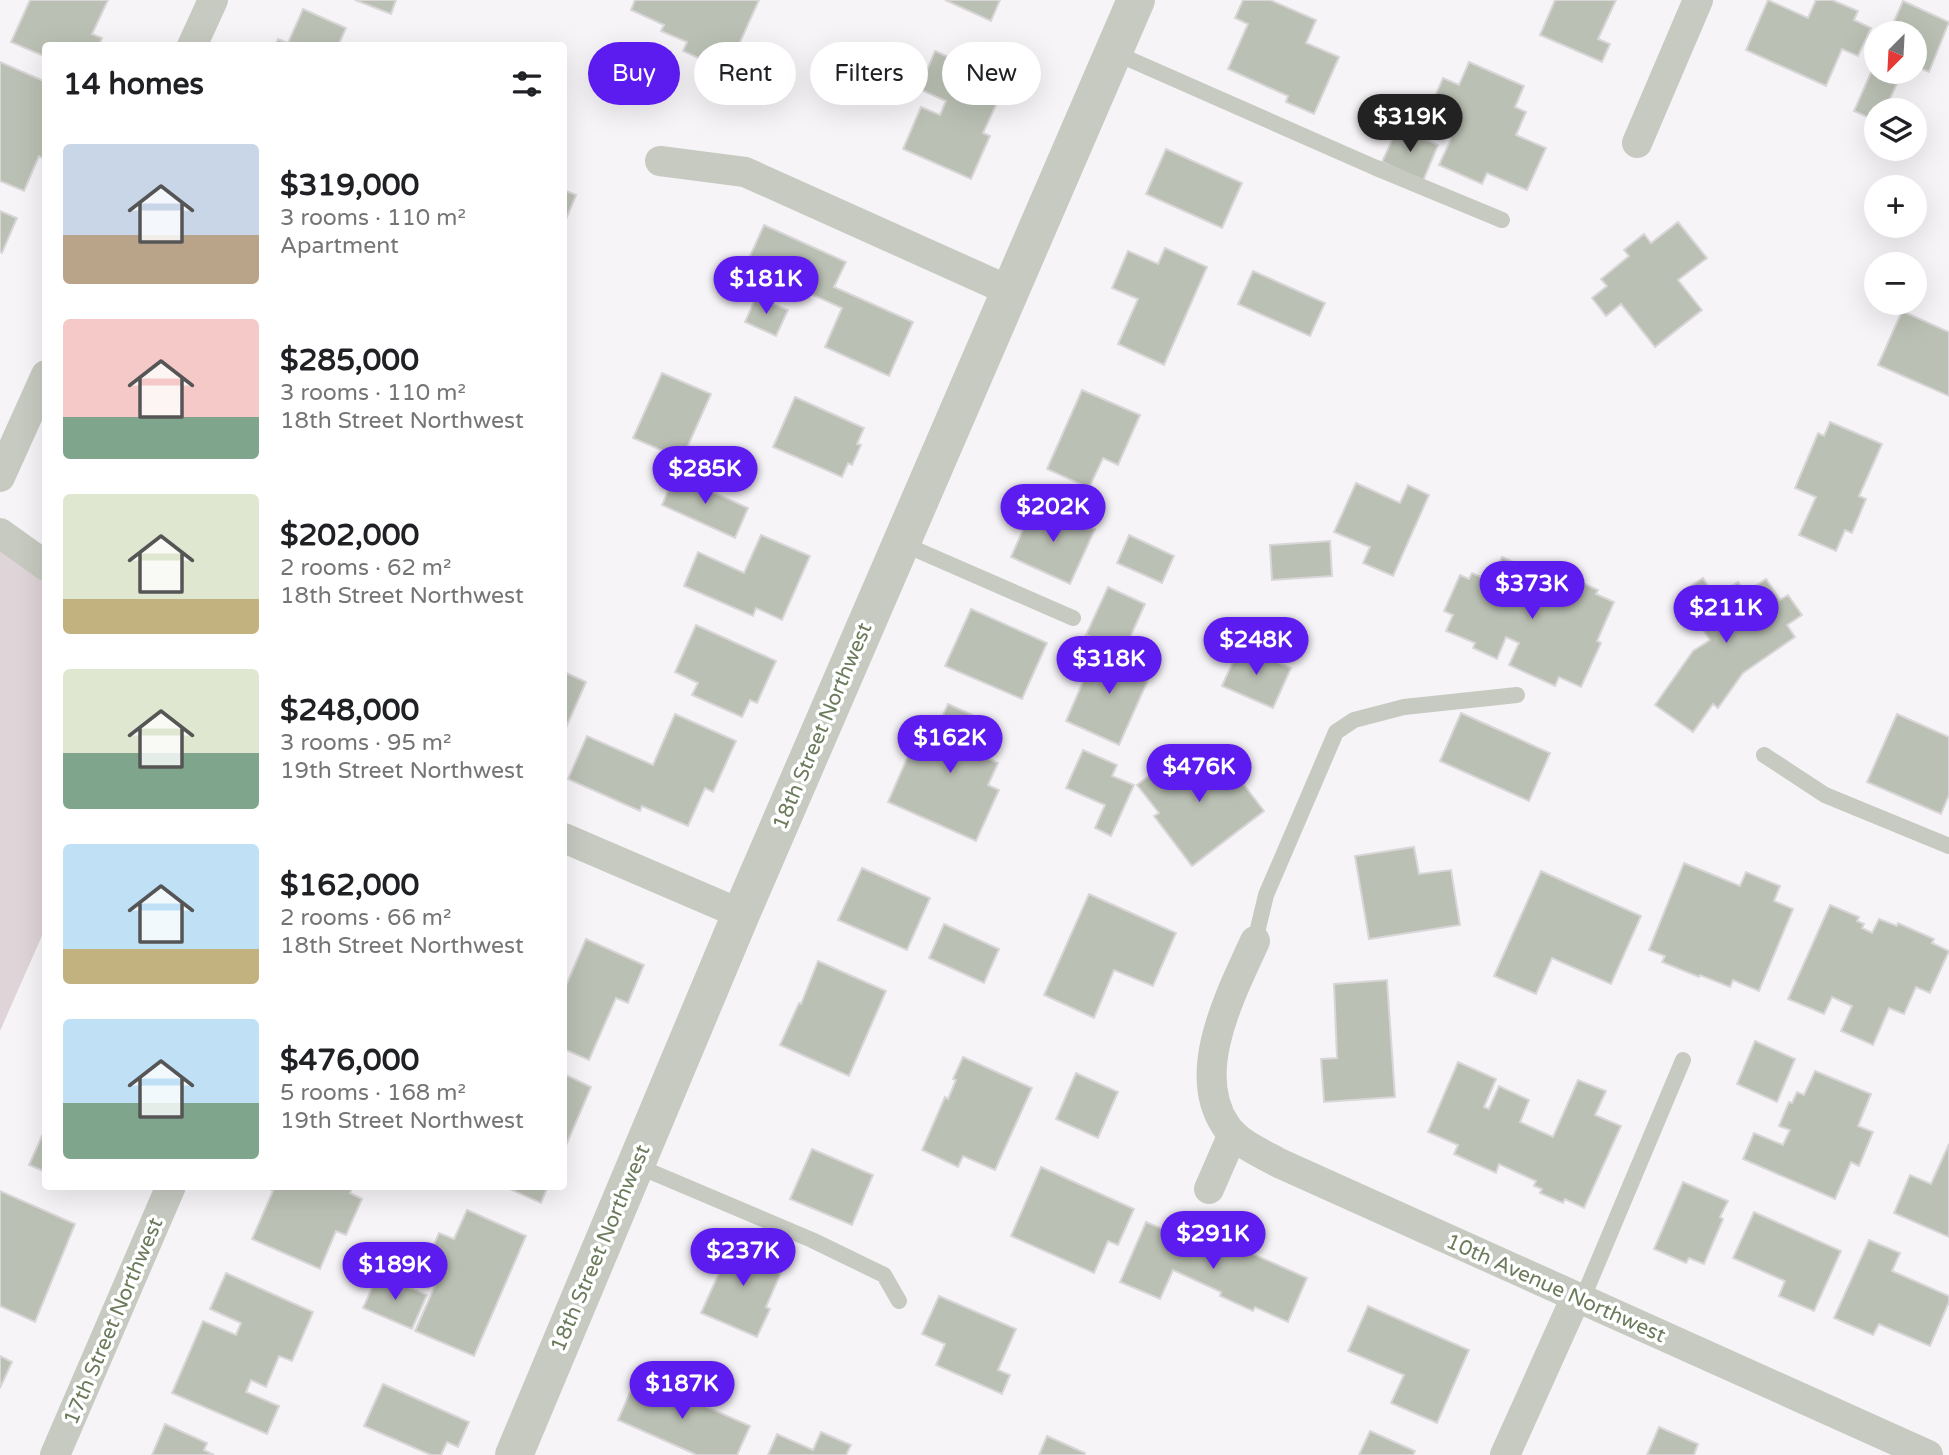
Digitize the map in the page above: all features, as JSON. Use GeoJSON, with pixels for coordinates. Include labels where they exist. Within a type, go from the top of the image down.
{"type":"FeatureCollection","features":[{"type":"Feature","properties":{"kind":"street"},"geometry":{"type":"LineString","coordinates":[[194,42],[213,0]]}},
{"type":"Feature","properties":{"kind":"street","name":"18th Street Northwest"},"geometry":{"type":"LineString","coordinates":[[514,1455],[741,914],[1136,0]]}},
{"type":"Feature","properties":{"kind":"street"},"geometry":{"type":"LineString","coordinates":[[1637,143],[1698,0]]}},
{"type":"Feature","properties":{"kind":"street"},"geometry":{"type":"LineString","coordinates":[[660,161],[745,173],[1010,291]]}},
{"type":"Feature","properties":{"kind":"street"},"geometry":{"type":"LineString","coordinates":[[0,477],[42,384]]}},
{"type":"Feature","properties":{"kind":"street"},"geometry":{"type":"LineString","coordinates":[[0,533],[42,563]]}},
{"type":"Feature","properties":{"kind":"street"},"geometry":{"type":"LineString","coordinates":[[567,839],[741,914]]}},
{"type":"Feature","properties":{"kind":"street","name":"10th Avenue Northwest"},"geometry":{"type":"LineString","coordinates":[[1255,940],[1220,1024],[1213,1065],[1215,1109],[1233,1134],[1279,1163],[1928,1455]]}},
{"type":"Feature","properties":{"kind":"street"},"geometry":{"type":"LineString","coordinates":[[1209,1189],[1233,1134]]}},
{"type":"Feature","properties":{"kind":"street","name":"17th Street Northwest"},"geometry":{"type":"LineString","coordinates":[[55,1455],[169,1190]]}},
{"type":"Feature","properties":{"kind":"street"},"geometry":{"type":"LineString","coordinates":[[1505,1455],[1579,1298]]}},
{"type":"Feature","properties":{"kind":"lane"},"geometry":{"type":"LineString","coordinates":[[1113,52],[1502,220]]}},
{"type":"Feature","properties":{"kind":"lane"},"geometry":{"type":"LineString","coordinates":[[901,543],[1073,618]]}},
{"type":"Feature","properties":{"kind":"lane"},"geometry":{"type":"LineString","coordinates":[[1255,940],[1266,895],[1336,732],[1354,720],[1404,707],[1517,695]]}},
{"type":"Feature","properties":{"kind":"lane"},"geometry":{"type":"LineString","coordinates":[[1764,755],[1825,795],[1949,846]]}},
{"type":"Feature","properties":{"kind":"lane"},"geometry":{"type":"LineString","coordinates":[[1579,1298],[1683,1060]]}},
{"type":"Feature","properties":{"kind":"lane"},"geometry":{"type":"LineString","coordinates":[[635,1165],[812,1240],[884,1275],[899,1301]]}},
{"type":"Feature","properties":{"kind":"shaded area"},"geometry":{"type":"Polygon","coordinates":[[[0,533],[42,563],[42,936],[0,1031],[0,533]]]}},
{"type":"Feature","properties":{"kind":"building"},"geometry":{"type":"Polygon","coordinates":[[[30,0],[108,0],[92,34],[102,38],[100,42],[42,42],[42,55],[11,42],[30,0]]]}},
{"type":"Feature","properties":{"kind":"building"},"geometry":{"type":"Polygon","coordinates":[[[355,0],[396,0],[391,14],[355,0]]]}},
{"type":"Feature","properties":{"kind":"building"},"geometry":{"type":"Polygon","coordinates":[[[635,0],[759,0],[740,42],[694,42],[694,56],[683,51],[687,42],[661,31],[664,25],[631,10],[635,0]]]}},
{"type":"Feature","properties":{"kind":"building"},"geometry":{"type":"Polygon","coordinates":[[[945,0],[1000,0],[991,21],[945,0]]]}},
{"type":"Feature","properties":{"kind":"building"},"geometry":{"type":"Polygon","coordinates":[[[1243,0],[1270,0],[1316,20],[1306,43],[1339,57],[1314,114],[1286,102],[1288,96],[1228,69],[1248,24],[1235,18],[1243,0]]]}},
{"type":"Feature","properties":{"kind":"building"},"geometry":{"type":"Polygon","coordinates":[[[1555,0],[1616,0],[1598,39],[1610,44],[1602,62],[1540,35],[1555,0]]]}},
{"type":"Feature","properties":{"kind":"building"},"geometry":{"type":"Polygon","coordinates":[[[1768,0],[1808,18],[1816,0],[1832,0],[1858,11],[1854,20],[1864,25],[1864,43],[1858,56],[1842,49],[1826,86],[1746,50],[1768,0]]]}},
{"type":"Feature","properties":{"kind":"building"},"geometry":{"type":"Polygon","coordinates":[[[1903,1],[1949,22],[1929,72],[1927,21],[1894,21],[1903,1]]]}},
{"type":"Feature","properties":{"kind":"building"},"geometry":{"type":"Polygon","coordinates":[[[303,9],[346,28],[340,42],[288,42],[303,9]]]}},
{"type":"Feature","properties":{"kind":"building"},"geometry":{"type":"Polygon","coordinates":[[[935,51],[942,54],[942,99],[928,93],[928,68],[935,51]]]}},
{"type":"Feature","properties":{"kind":"building"},"geometry":{"type":"Polygon","coordinates":[[[0,62],[42,80],[42,158],[39,156],[24,191],[0,181],[0,62]]]}},
{"type":"Feature","properties":{"kind":"building"},"geometry":{"type":"Polygon","coordinates":[[[1469,62],[1524,86],[1515,107],[1526,112],[1516,135],[1546,148],[1527,190],[1487,173],[1482,184],[1439,165],[1451,139],[1422,126],[1443,78],[1459,85],[1469,62]]]}},
{"type":"Feature","properties":{"kind":"building"},"geometry":{"type":"Polygon","coordinates":[[[1866,84],[1897,84],[1890,98],[1864,98],[1864,116],[1854,111],[1866,84]]]}},
{"type":"Feature","properties":{"kind":"building"},"geometry":{"type":"Polygon","coordinates":[[[944,105],[996,105],[983,133],[990,136],[971,179],[903,149],[921,107],[940,115],[944,105]]]}},
{"type":"Feature","properties":{"kind":"building"},"geometry":{"type":"Polygon","coordinates":[[[1398,127],[1438,145],[1423,181],[1382,162],[1398,127]]]}},
{"type":"Feature","properties":{"kind":"building"},"geometry":{"type":"Polygon","coordinates":[[[1166,149],[1242,183],[1222,228],[1146,194],[1166,149]]]}},
{"type":"Feature","properties":{"kind":"building"},"geometry":{"type":"Polygon","coordinates":[[[567,191],[576,195],[567,217],[567,191]]]}},
{"type":"Feature","properties":{"kind":"building"},"geometry":{"type":"Polygon","coordinates":[[[0,211],[17,218],[2,253],[0,252],[0,211]]]}},
{"type":"Feature","properties":{"kind":"building"},"geometry":{"type":"Polygon","coordinates":[[[1678,222],[1707,258],[1678,280],[1702,310],[1655,347],[1621,304],[1606,316],[1592,298],[1607,286],[1601,279],[1629,256],[1624,250],[1644,234],[1651,243],[1678,222]]]}},
{"type":"Feature","properties":{"kind":"building"},"geometry":{"type":"Polygon","coordinates":[[[764,225],[846,262],[834,287],[913,322],[889,376],[825,347],[842,308],[746,265],[764,225]]]}},
{"type":"Feature","properties":{"kind":"building"},"geometry":{"type":"Polygon","coordinates":[[[1165,248],[1207,267],[1164,365],[1118,344],[1138,299],[1112,288],[1128,251],[1158,264],[1165,248]]]}},
{"type":"Feature","properties":{"kind":"building"},"geometry":{"type":"Polygon","coordinates":[[[1253,271],[1325,303],[1310,336],[1238,304],[1253,271]]]}},
{"type":"Feature","properties":{"kind":"building"},"geometry":{"type":"Polygon","coordinates":[[[756,297],[788,310],[776,336],[745,322],[756,297]]]}},
{"type":"Feature","properties":{"kind":"building"},"geometry":{"type":"Polygon","coordinates":[[[1900,315],[1911,315],[1949,332],[1949,396],[1878,365],[1900,315]]]}},
{"type":"Feature","properties":{"kind":"building"},"geometry":{"type":"Polygon","coordinates":[[[662,373],[711,394],[682,459],[633,438],[662,373]]]}},
{"type":"Feature","properties":{"kind":"building"},"geometry":{"type":"Polygon","coordinates":[[[1082,390],[1140,415],[1118,465],[1103,458],[1089,488],[1047,469],[1082,390]]]}},
{"type":"Feature","properties":{"kind":"building"},"geometry":{"type":"Polygon","coordinates":[[[795,397],[864,428],[857,444],[861,445],[852,465],[848,463],[842,477],[773,447],[795,397]]]}},
{"type":"Feature","properties":{"kind":"building"},"geometry":{"type":"Polygon","coordinates":[[[1830,422],[1882,444],[1859,496],[1866,499],[1852,533],[1845,530],[1836,551],[1799,535],[1816,497],[1795,488],[1818,433],[1824,436],[1830,422]]]}},
{"type":"Feature","properties":{"kind":"building"},"geometry":{"type":"Polygon","coordinates":[[[675,475],[748,508],[735,538],[662,505],[675,475]]]}},
{"type":"Feature","properties":{"kind":"building"},"geometry":{"type":"Polygon","coordinates":[[[1356,483],[1400,503],[1408,485],[1429,495],[1393,576],[1363,563],[1370,547],[1334,532],[1356,483]]]}},
{"type":"Feature","properties":{"kind":"building"},"geometry":{"type":"Polygon","coordinates":[[[1039,505],[1095,529],[1070,584],[1011,557],[1026,523],[1030,525],[1039,505]]]}},
{"type":"Feature","properties":{"kind":"building"},"geometry":{"type":"Polygon","coordinates":[[[761,535],[810,556],[782,620],[756,608],[753,616],[684,586],[698,552],[744,573],[761,535]]]}},
{"type":"Feature","properties":{"kind":"building"},"geometry":{"type":"Polygon","coordinates":[[[1129,535],[1174,556],[1162,583],[1117,563],[1129,535]]]}},
{"type":"Feature","properties":{"kind":"building"},"geometry":{"type":"Polygon","coordinates":[[[1330,541],[1332,576],[1272,580],[1270,545],[1330,541]]]}},
{"type":"Feature","properties":{"kind":"building"},"geometry":{"type":"Polygon","coordinates":[[[1502,557],[1536,572],[1529,587],[1542,592],[1552,569],[1598,590],[1596,594],[1614,602],[1597,641],[1601,643],[1581,687],[1559,677],[1555,686],[1509,665],[1519,643],[1506,637],[1497,659],[1473,648],[1475,643],[1446,631],[1453,615],[1444,611],[1460,575],[1469,579],[1472,573],[1491,581],[1502,557]]]}},
{"type":"Feature","properties":{"kind":"building"},"geometry":{"type":"Polygon","coordinates":[[[1703,578],[1715,597],[1738,582],[1745,593],[1766,579],[1780,600],[1788,595],[1802,615],[1787,625],[1795,637],[1743,673],[1718,708],[1713,704],[1693,732],[1655,705],[1693,651],[1710,640],[1679,594],[1703,578]]]}},
{"type":"Feature","properties":{"kind":"building"},"geometry":{"type":"Polygon","coordinates":[[[1108,587],[1145,604],[1124,651],[1086,635],[1108,587]]]}},
{"type":"Feature","properties":{"kind":"building"},"geometry":{"type":"Polygon","coordinates":[[[971,609],[1047,643],[1022,699],[945,666],[971,609]]]}},
{"type":"Feature","properties":{"kind":"building"},"geometry":{"type":"Polygon","coordinates":[[[696,625],[776,661],[757,703],[750,700],[742,717],[692,695],[698,683],[675,672],[696,625]]]}},
{"type":"Feature","properties":{"kind":"building"},"geometry":{"type":"Polygon","coordinates":[[[1240,646],[1291,668],[1273,708],[1222,686],[1240,646]]]}},
{"type":"Feature","properties":{"kind":"building"},"geometry":{"type":"Polygon","coordinates":[[[1098,647],[1152,671],[1119,745],[1066,721],[1098,647]]]}},
{"type":"Feature","properties":{"kind":"building"},"geometry":{"type":"Polygon","coordinates":[[[567,673],[586,682],[567,725],[567,673]]]}},
{"type":"Feature","properties":{"kind":"building"},"geometry":{"type":"Polygon","coordinates":[[[948,704],[994,725],[980,755],[998,763],[988,785],[999,790],[976,841],[888,802],[919,731],[933,737],[948,704]]]}},
{"type":"Feature","properties":{"kind":"building"},"geometry":{"type":"Polygon","coordinates":[[[1461,713],[1550,753],[1529,801],[1440,761],[1461,713]]]}},
{"type":"Feature","properties":{"kind":"building"},"geometry":{"type":"Polygon","coordinates":[[[675,714],[736,741],[713,792],[705,788],[688,826],[642,806],[640,811],[568,779],[587,736],[653,765],[675,714]]]}},
{"type":"Feature","properties":{"kind":"building"},"geometry":{"type":"Polygon","coordinates":[[[1897,714],[1949,737],[1949,795],[1941,814],[1867,782],[1897,714]]]}},
{"type":"Feature","properties":{"kind":"building"},"geometry":{"type":"Polygon","coordinates":[[[1083,750],[1117,765],[1112,776],[1134,785],[1111,836],[1095,828],[1105,805],[1066,788],[1083,750]]]}},
{"type":"Feature","properties":{"kind":"building"},"geometry":{"type":"Polygon","coordinates":[[[1182,750],[1199,773],[1222,756],[1264,811],[1192,866],[1154,816],[1159,813],[1137,785],[1182,750]]]}},
{"type":"Feature","properties":{"kind":"building"},"geometry":{"type":"Polygon","coordinates":[[[1414,847],[1419,874],[1451,870],[1460,925],[1369,939],[1355,856],[1414,847]]]}},
{"type":"Feature","properties":{"kind":"building"},"geometry":{"type":"Polygon","coordinates":[[[1684,863],[1740,886],[1746,872],[1780,886],[1774,901],[1793,909],[1759,991],[1733,980],[1730,987],[1700,975],[1699,977],[1662,962],[1665,956],[1649,950],[1684,863]]]}},
{"type":"Feature","properties":{"kind":"building"},"geometry":{"type":"Polygon","coordinates":[[[862,868],[930,898],[907,950],[838,920],[862,868]]]}},
{"type":"Feature","properties":{"kind":"building"},"geometry":{"type":"Polygon","coordinates":[[[1541,871],[1641,916],[1611,984],[1552,958],[1536,994],[1494,976],[1541,871]]]}},
{"type":"Feature","properties":{"kind":"building"},"geometry":{"type":"Polygon","coordinates":[[[1089,894],[1176,933],[1153,986],[1114,970],[1094,1018],[1044,995],[1089,894]]]}},
{"type":"Feature","properties":{"kind":"building"},"geometry":{"type":"Polygon","coordinates":[[[1830,905],[1859,917],[1857,921],[1864,924],[1862,928],[1872,933],[1879,919],[1897,926],[1898,923],[1934,939],[1932,943],[1949,951],[1930,993],[1916,987],[1904,1014],[1889,1008],[1873,1045],[1841,1031],[1852,1006],[1832,997],[1824,1014],[1788,999],[1830,905]]]}},
{"type":"Feature","properties":{"kind":"building"},"geometry":{"type":"Polygon","coordinates":[[[944,924],[999,949],[984,983],[929,958],[944,924]]]}},
{"type":"Feature","properties":{"kind":"building"},"geometry":{"type":"Polygon","coordinates":[[[586,939],[644,965],[628,1003],[616,998],[589,1060],[567,1050],[567,983],[586,939]]]}},
{"type":"Feature","properties":{"kind":"building"},"geometry":{"type":"Polygon","coordinates":[[[818,961],[886,991],[849,1076],[780,1045],[799,1003],[801,1004],[818,961]]]}},
{"type":"Feature","properties":{"kind":"building"},"geometry":{"type":"Polygon","coordinates":[[[1387,980],[1395,1097],[1324,1102],[1321,1059],[1337,1058],[1334,984],[1387,980]]]}},
{"type":"Feature","properties":{"kind":"building"},"geometry":{"type":"Polygon","coordinates":[[[1755,1041],[1795,1059],[1777,1102],[1737,1084],[1755,1041]]]}},
{"type":"Feature","properties":{"kind":"building"},"geometry":{"type":"Polygon","coordinates":[[[963,1057],[1032,1088],[995,1170],[963,1156],[958,1167],[922,1150],[945,1097],[948,1099],[963,1057]]]}},
{"type":"Feature","properties":{"kind":"building"},"geometry":{"type":"Polygon","coordinates":[[[1458,1062],[1496,1079],[1484,1107],[1489,1109],[1499,1086],[1529,1100],[1520,1122],[1553,1137],[1578,1080],[1606,1091],[1595,1115],[1621,1126],[1584,1208],[1565,1199],[1563,1203],[1540,1193],[1542,1189],[1534,1186],[1536,1181],[1499,1164],[1496,1173],[1454,1154],[1458,1145],[1428,1132],[1458,1062]]]}},
{"type":"Feature","properties":{"kind":"building"},"geometry":{"type":"Polygon","coordinates":[[[1815,1071],[1871,1094],[1858,1126],[1873,1132],[1859,1166],[1851,1162],[1835,1199],[1743,1159],[1754,1133],[1783,1145],[1790,1130],[1779,1126],[1789,1102],[1792,1103],[1797,1092],[1804,1095],[1815,1071]]]}},
{"type":"Feature","properties":{"kind":"building"},"geometry":{"type":"Polygon","coordinates":[[[1076,1073],[1118,1092],[1098,1138],[1056,1119],[1076,1073]]]}},
{"type":"Feature","properties":{"kind":"building"},"geometry":{"type":"Polygon","coordinates":[[[567,1075],[591,1087],[567,1143],[567,1075]]]}},
{"type":"Feature","properties":{"kind":"building"},"geometry":{"type":"Polygon","coordinates":[[[42,1136],[42,1170],[29,1165],[42,1136]]]}},
{"type":"Feature","properties":{"kind":"building"},"geometry":{"type":"Polygon","coordinates":[[[1949,1144],[1949,1237],[1894,1213],[1910,1175],[1931,1184],[1949,1144]]]}},
{"type":"Feature","properties":{"kind":"building"},"geometry":{"type":"Polygon","coordinates":[[[812,1149],[873,1175],[852,1225],[790,1199],[812,1149]]]}},
{"type":"Feature","properties":{"kind":"building"},"geometry":{"type":"Polygon","coordinates":[[[1041,1167],[1134,1209],[1118,1245],[1108,1241],[1094,1273],[1011,1236],[1041,1167]]]}},
{"type":"Feature","properties":{"kind":"building"},"geometry":{"type":"Polygon","coordinates":[[[1683,1182],[1728,1201],[1704,1264],[1689,1258],[1686,1263],[1654,1249],[1683,1182]]]}},
{"type":"Feature","properties":{"kind":"building"},"geometry":{"type":"Polygon","coordinates":[[[351,1190],[350,1193],[362,1199],[346,1235],[336,1231],[320,1269],[252,1239],[273,1191],[351,1190]]]}},
{"type":"Feature","properties":{"kind":"building"},"geometry":{"type":"Polygon","coordinates":[[[512,1190],[546,1190],[541,1203],[512,1190]]]}},
{"type":"Feature","properties":{"kind":"building"},"geometry":{"type":"Polygon","coordinates":[[[0,1191],[75,1224],[35,1322],[0,1306],[0,1191]]]}},
{"type":"Feature","properties":{"kind":"building"},"geometry":{"type":"Polygon","coordinates":[[[467,1210],[526,1236],[474,1356],[415,1331],[438,1279],[422,1272],[439,1233],[454,1239],[467,1210]]]}},
{"type":"Feature","properties":{"kind":"building"},"geometry":{"type":"Polygon","coordinates":[[[1754,1212],[1841,1251],[1814,1311],[1779,1296],[1785,1281],[1733,1258],[1754,1212]]]}},
{"type":"Feature","properties":{"kind":"building"},"geometry":{"type":"Polygon","coordinates":[[[1146,1222],[1184,1238],[1187,1231],[1217,1244],[1219,1239],[1307,1278],[1288,1322],[1255,1307],[1253,1311],[1220,1296],[1221,1292],[1173,1270],[1160,1299],[1120,1282],[1146,1222]]]}},
{"type":"Feature","properties":{"kind":"building"},"geometry":{"type":"Polygon","coordinates":[[[730,1239],[785,1263],[766,1307],[770,1309],[757,1337],[701,1313],[719,1273],[713,1271],[730,1239]]]}},
{"type":"Feature","properties":{"kind":"building"},"geometry":{"type":"Polygon","coordinates":[[[1869,1240],[1900,1253],[1892,1271],[1949,1296],[1949,1302],[1930,1346],[1879,1324],[1873,1335],[1834,1318],[1869,1240]]]}},
{"type":"Feature","properties":{"kind":"building"},"geometry":{"type":"Polygon","coordinates":[[[226,1273],[313,1312],[292,1361],[279,1356],[266,1387],[251,1380],[246,1392],[279,1406],[267,1434],[172,1393],[203,1321],[236,1335],[241,1323],[210,1309],[226,1273]]]}},
{"type":"Feature","properties":{"kind":"building"},"geometry":{"type":"Polygon","coordinates":[[[378,1274],[427,1295],[412,1329],[363,1308],[378,1274]]]}},
{"type":"Feature","properties":{"kind":"building"},"geometry":{"type":"Polygon","coordinates":[[[939,1296],[1016,1329],[998,1370],[1010,1375],[1002,1394],[936,1365],[945,1344],[922,1334],[939,1296]]]}},
{"type":"Feature","properties":{"kind":"building"},"geometry":{"type":"Polygon","coordinates":[[[1368,1306],[1469,1350],[1437,1423],[1391,1403],[1404,1375],[1348,1351],[1368,1306]]]}},
{"type":"Feature","properties":{"kind":"building"},"geometry":{"type":"Polygon","coordinates":[[[0,1356],[12,1362],[0,1388],[0,1356]]]}},
{"type":"Feature","properties":{"kind":"building"},"geometry":{"type":"Polygon","coordinates":[[[637,1376],[750,1426],[737,1455],[697,1455],[618,1420],[637,1376]]]}},
{"type":"Feature","properties":{"kind":"building"},"geometry":{"type":"Polygon","coordinates":[[[383,1384],[469,1422],[458,1447],[447,1442],[441,1455],[431,1455],[364,1426],[383,1384]]]}},
{"type":"Feature","properties":{"kind":"building"},"geometry":{"type":"Polygon","coordinates":[[[165,1424],[207,1443],[204,1450],[214,1455],[152,1455],[165,1424]]]}},
{"type":"Feature","properties":{"kind":"building"},"geometry":{"type":"Polygon","coordinates":[[[1659,1427],[1698,1444],[1694,1455],[1647,1455],[1659,1427]]]}},
{"type":"Feature","properties":{"kind":"building"},"geometry":{"type":"Polygon","coordinates":[[[1370,1431],[1415,1451],[1413,1455],[1359,1455],[1370,1431]]]}},
{"type":"Feature","properties":{"kind":"building"},"geometry":{"type":"Polygon","coordinates":[[[821,1432],[851,1445],[846,1455],[768,1455],[777,1434],[813,1450],[821,1432]]]}},
{"type":"Feature","properties":{"kind":"building"},"geometry":{"type":"Polygon","coordinates":[[[1047,1436],[1085,1453],[1039,1455],[1047,1436]]]}}]}
